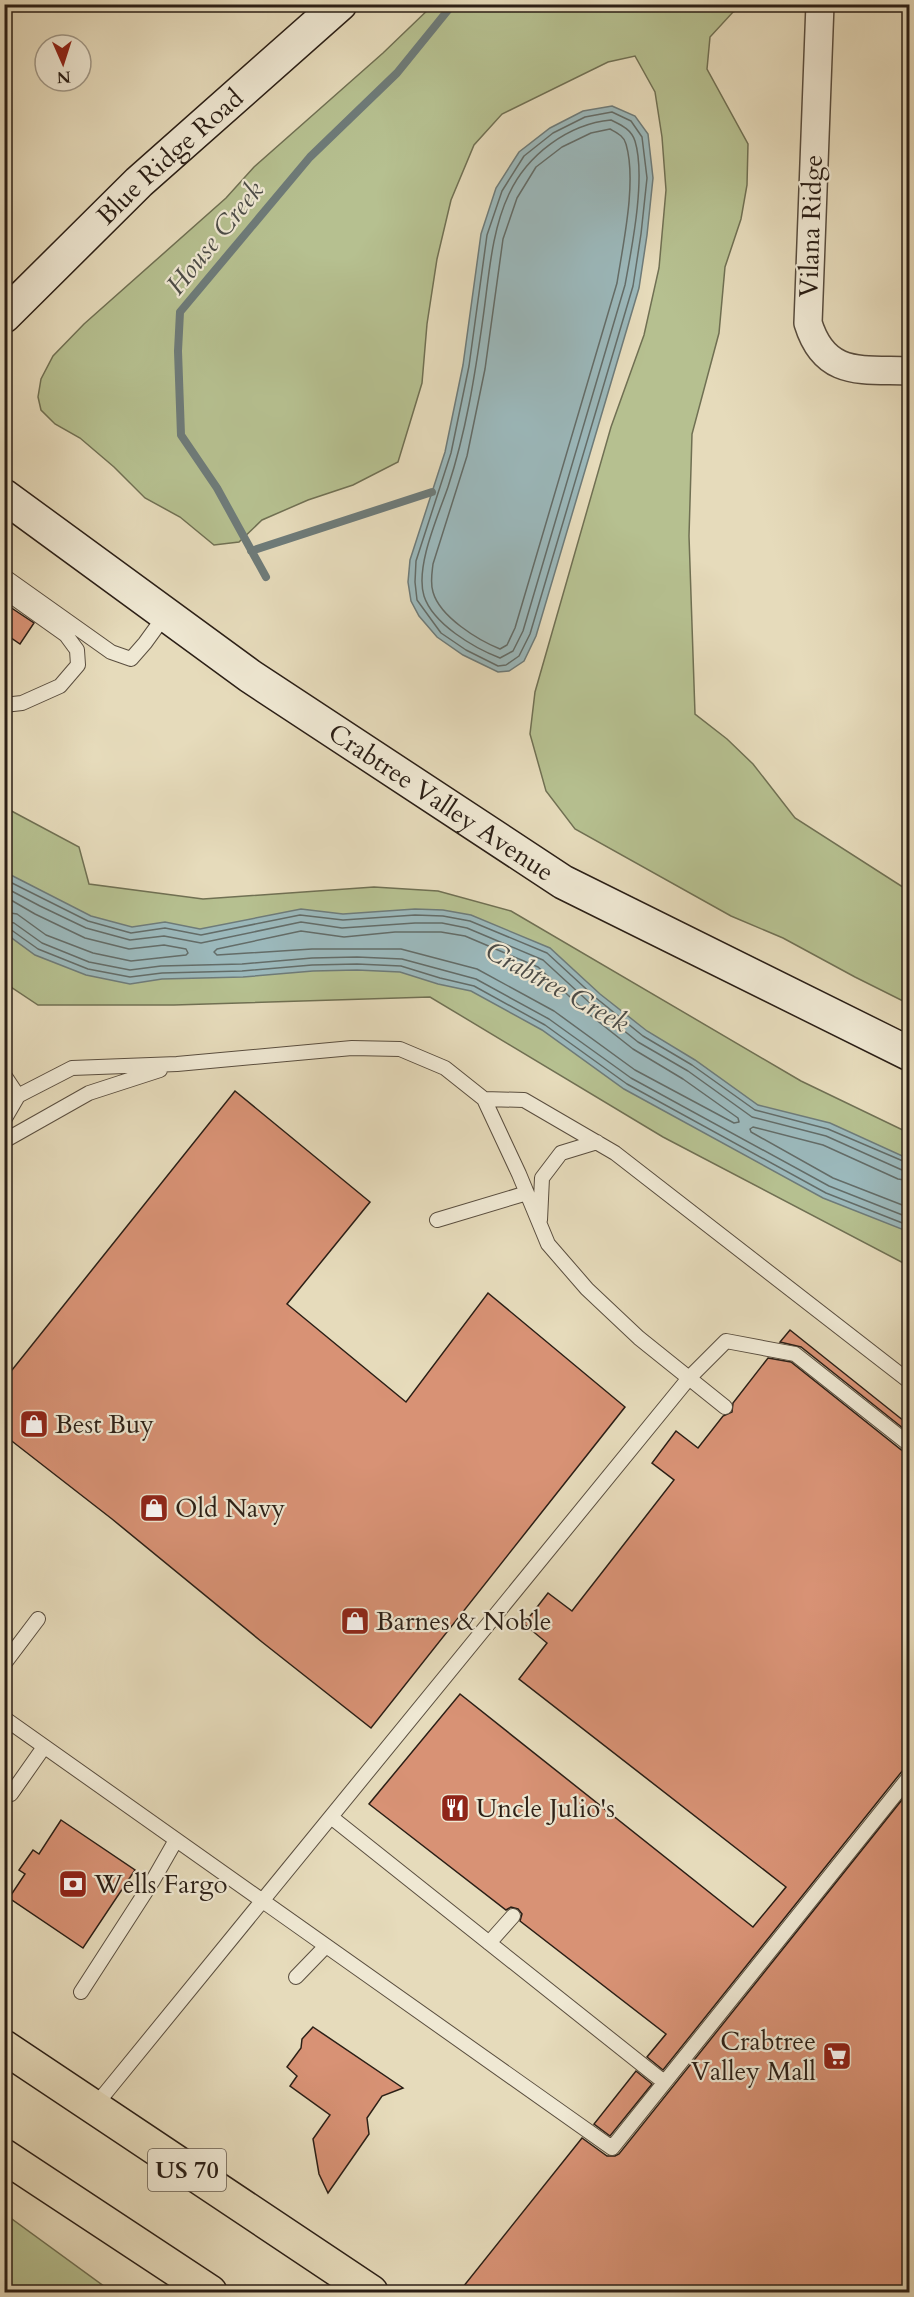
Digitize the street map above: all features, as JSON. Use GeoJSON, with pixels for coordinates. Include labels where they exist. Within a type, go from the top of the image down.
{"type":"FeatureCollection","features":[{"type":"Feature","properties":{"kind":"highway","name":"US 70"},"geometry":{"type":"LineString","coordinates":[[4,2047],[370,2292]]}},
{"type":"Feature","properties":{"kind":"highway"},"geometry":{"type":"LineString","coordinates":[[4,2156],[210,2292]]}},
{"type":"Feature","properties":{"kind":"street","name":"Blue Ridge Road"},"geometry":{"type":"LineString","coordinates":[[4,316],[139,182],[340,4]]}},
{"type":"Feature","properties":{"kind":"street","name":"Vilana Ridge"},"geometry":{"type":"LineString","coordinates":[[820,4],[808,322],[821,351],[840,365],[850,368],[909,370]]}},
{"type":"Feature","properties":{"kind":"street","name":"Crabtree Valley Avenue"},"geometry":{"type":"LineString","coordinates":[[4,496],[250,676],[563,882],[909,1054]]}},
{"type":"Feature","properties":{"kind":"lane"},"geometry":{"type":"LineString","coordinates":[[4,576],[111,652],[130,659],[146,643],[166,614]]}},
{"type":"Feature","properties":{"kind":"lane"},"geometry":{"type":"LineString","coordinates":[[4,591],[66,634],[77,650],[78,665],[60,686],[22,703],[4,705]]}},
{"type":"Feature","properties":{"kind":"lane"},"geometry":{"type":"LineString","coordinates":[[4,1103],[72,1068],[177,1064],[352,1048],[400,1049],[445,1068],[484,1099],[548,1244],[587,1289],[639,1338],[725,1407]]}},
{"type":"Feature","properties":{"kind":"lane"},"geometry":{"type":"LineString","coordinates":[[4,1141],[89,1093],[177,1064]]}},
{"type":"Feature","properties":{"kind":"lane"},"geometry":{"type":"LineString","coordinates":[[4,1075],[18,1096]]}},
{"type":"Feature","properties":{"kind":"lane"},"geometry":{"type":"LineString","coordinates":[[4,1120],[18,1096]]}},
{"type":"Feature","properties":{"kind":"lane"},"geometry":{"type":"LineString","coordinates":[[484,1099],[524,1100],[615,1153],[909,1382]]}},
{"type":"Feature","properties":{"kind":"lane"},"geometry":{"type":"LineString","coordinates":[[540,1225],[542,1178],[561,1153],[597,1143]]}},
{"type":"Feature","properties":{"kind":"lane"},"geometry":{"type":"LineString","coordinates":[[437,1220],[527,1193]]}},
{"type":"Feature","properties":{"kind":"lane"},"geometry":{"type":"LineString","coordinates":[[94,2107],[690,1378],[726,1341],[795,1354],[909,1445]]}},
{"type":"Feature","properties":{"kind":"lane"},"geometry":{"type":"LineString","coordinates":[[4,1664],[38,1619]]}},
{"type":"Feature","properties":{"kind":"lane"},"geometry":{"type":"LineString","coordinates":[[4,1718],[612,2148],[909,1776]]}},
{"type":"Feature","properties":{"kind":"lane"},"geometry":{"type":"LineString","coordinates":[[11,1794],[44,1747]]}},
{"type":"Feature","properties":{"kind":"lane"},"geometry":{"type":"LineString","coordinates":[[331,1817],[664,2082]]}},
{"type":"Feature","properties":{"kind":"lane"},"geometry":{"type":"LineString","coordinates":[[81,1992],[152,1882],[176,1840]]}},
{"type":"Feature","properties":{"kind":"lane"},"geometry":{"type":"LineString","coordinates":[[489,1943],[513,1916]]}},
{"type":"Feature","properties":{"kind":"lane"},"geometry":{"type":"LineString","coordinates":[[296,1977],[326,1946]]}},
{"type":"Feature","properties":{"kind":"green space"},"geometry":{"type":"Polygon","coordinates":[[[434,4],[749,5],[733,12],[710,37],[707,69],[748,144],[747,185],[741,219],[725,267],[719,333],[692,434],[689,536],[695,714],[727,739],[753,764],[795,818],[909,891],[909,1004],[783,938],[731,916],[575,829],[546,791],[530,734],[535,692],[611,427],[644,335],[659,268],[666,190],[662,137],[655,92],[635,56],[608,62],[502,114],[474,145],[451,200],[437,259],[427,324],[422,383],[398,462],[353,485],[308,500],[262,520],[239,542],[214,545],[180,517],[145,498],[80,438],[55,424],[41,410],[38,397],[41,379],[53,356],[84,324],[226,198],[254,167],[383,53],[434,4]]]}},
{"type":"Feature","properties":{"kind":"green space"},"geometry":{"type":"Polygon","coordinates":[[[4,807],[79,847],[89,884],[203,899],[374,887],[438,891],[511,911],[801,1081],[909,1133],[909,1266],[663,1137],[430,997],[174,1005],[38,1005],[5,983],[4,807]]]}},
{"type":"Feature","properties":{"kind":"green space"},"geometry":{"type":"Polygon","coordinates":[[[5,2214],[112,2292],[5,2292],[5,2214]]]}},
{"type":"Feature","properties":{"kind":"water"},"geometry":{"type":"Polygon","coordinates":[[[612,106],[635,116],[648,134],[653,178],[639,288],[536,636],[524,661],[509,671],[498,672],[463,655],[437,637],[419,616],[411,601],[408,582],[410,560],[445,452],[463,365],[481,234],[496,188],[519,152],[550,128],[583,111],[612,106]]]}},
{"type":"Feature","properties":{"kind":"water","name":"Crabtree Creek"},"geometry":{"type":"Polygon","coordinates":[[[5,872],[91,916],[132,927],[165,922],[200,929],[301,909],[343,914],[415,909],[443,910],[471,915],[550,948],[600,994],[647,1031],[695,1060],[758,1105],[830,1123],[909,1159],[909,1232],[823,1198],[624,1089],[542,1030],[471,991],[400,972],[357,970],[162,979],[130,984],[86,975],[35,955],[5,933],[5,872]]]}},
{"type":"Feature","properties":{"kind":"building"},"geometry":{"type":"Polygon","coordinates":[[[4,603],[34,623],[20,644],[4,633],[4,603]]]}},
{"type":"Feature","properties":{"kind":"building"},"geometry":{"type":"Polygon","coordinates":[[[235,1091],[370,1202],[287,1304],[406,1402],[488,1293],[625,1407],[371,1728],[4,1435],[4,1380],[235,1091]]]}},
{"type":"Feature","properties":{"kind":"building"},"geometry":{"type":"Polygon","coordinates":[[[790,1330],[909,1425],[909,1433],[801,1347],[780,1342],[790,1330]]]}},
{"type":"Feature","properties":{"kind":"building"},"geometry":{"type":"Polygon","coordinates":[[[768,1358],[791,1362],[909,1454],[909,1767],[903,1770],[663,2070],[647,2057],[666,2034],[520,1921],[522,1914],[518,1909],[511,1907],[506,1910],[369,1804],[460,1694],[753,1927],[786,1887],[519,1679],[547,1643],[524,1624],[548,1593],[572,1611],[674,1480],[652,1463],[676,1431],[698,1448],[723,1416],[732,1412],[733,1403],[768,1358]]]}},
{"type":"Feature","properties":{"kind":"building"},"geometry":{"type":"Polygon","coordinates":[[[909,1791],[909,2292],[459,2292],[582,2138],[607,2156],[619,2154],[909,1791]]]}},
{"type":"Feature","properties":{"kind":"building"},"geometry":{"type":"Polygon","coordinates":[[[61,1820],[135,1870],[83,1948],[9,1898],[25,1874],[19,1870],[33,1850],[39,1854],[61,1820]]]}},
{"type":"Feature","properties":{"kind":"building"},"geometry":{"type":"Polygon","coordinates":[[[313,2027],[403,2088],[382,2096],[367,2118],[369,2134],[328,2193],[319,2174],[313,2139],[330,2115],[290,2086],[297,2076],[287,2067],[301,2048],[302,2039],[313,2027]]]}},
{"type":"Feature","properties":{"kind":"building"},"geometry":{"type":"Polygon","coordinates":[[[636,2071],[652,2084],[610,2136],[594,2124],[636,2071]]]}},
{"type":"Feature","properties":{"kind":"waterway","name":"House Creek"},"geometry":{"type":"LineString","coordinates":[[266,577],[217,488],[181,435],[178,351],[180,312],[310,157],[397,73],[453,4]]}},
{"type":"Feature","properties":{"kind":"waterway"},"geometry":{"type":"LineString","coordinates":[[251,551],[432,492]]}},
{"type":"Feature","properties":{"kind":"place","name":"Best Buy"},"geometry":{"type":"Point","coordinates":[34,1424]}},
{"type":"Feature","properties":{"kind":"place","name":"Old Navy"},"geometry":{"type":"Point","coordinates":[154,1508]}},
{"type":"Feature","properties":{"kind":"place","name":"Barnes & Noble"},"geometry":{"type":"Point","coordinates":[355,1621]}},
{"type":"Feature","properties":{"kind":"place","name":"Uncle Julio's"},"geometry":{"type":"Point","coordinates":[455,1808]}},
{"type":"Feature","properties":{"kind":"place","name":"Wells Fargo"},"geometry":{"type":"Point","coordinates":[73,1884]}},
{"type":"Feature","properties":{"kind":"place","name":"Crabtree Valley Mall"},"geometry":{"type":"Point","coordinates":[837,2056]}}]}
